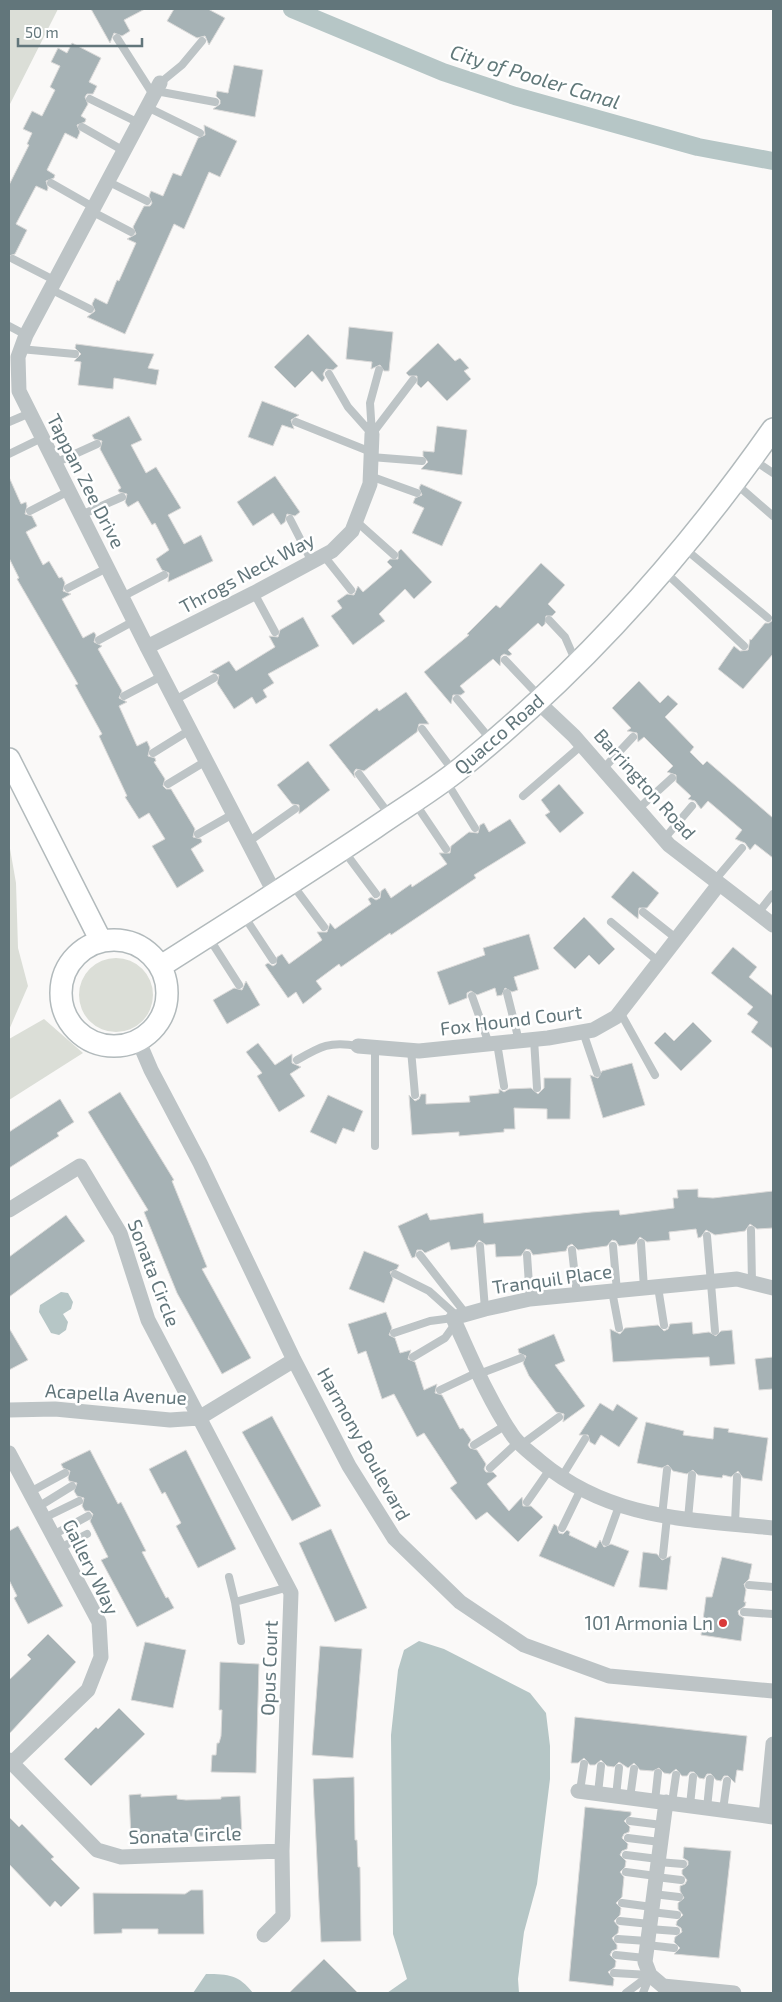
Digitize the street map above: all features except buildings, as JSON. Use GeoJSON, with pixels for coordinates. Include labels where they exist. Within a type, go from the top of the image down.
{"type":"FeatureCollection","features":[{"type":"Feature","properties":{"kind":"street","name":"Tappan Zee Drive"},"geometry":{"type":"LineString","coordinates":[[154,94],[26,335],[13,371],[19,391],[42,438],[233,814],[248,842],[284,889]]}},
{"type":"Feature","properties":{"kind":"street","name":"Quacco Road"},"geometry":{"type":"LineString","coordinates":[[161,966],[284,889],[391,817],[450,776],[493,742],[580,661],[665,572],[773,429]]}},
{"type":"Feature","properties":{"kind":"street","name":"Throgs Neck Way"},"geometry":{"type":"LineString","coordinates":[[147,647],[254,594],[318,559],[352,531],[370,484],[372,434]]}},
{"type":"Feature","properties":{"kind":"street","name":"Barrington Road"},"geometry":{"type":"LineString","coordinates":[[540,700],[664,839],[773,925]]}},
{"type":"Feature","properties":{"kind":"street"},"geometry":{"type":"LineString","coordinates":[[9,759],[101,941]]}},
{"type":"Feature","properties":{"kind":"street","name":"Fox Hound Court"},"geometry":{"type":"LineString","coordinates":[[358,1046],[411,1050],[526,1040],[593,1030],[616,1017],[677,939],[717,882]]}},
{"type":"Feature","properties":{"kind":"street"},"geometry":{"type":"LineString","coordinates":[[118,940],[135,944],[150,953],[161,966],[167,982],[168,1000],[166,1008],[163,1017],[153,1031],[139,1042],[122,1047],[104,1046],[87,1040],[73,1028],[64,1012],[60,994],[63,977],[71,961],[85,948],[101,941],[118,940]]}},
{"type":"Feature","properties":{"kind":"street","name":"Harmony Boulevard"},"geometry":{"type":"LineString","coordinates":[[139,1042],[151,1070],[200,1163],[294,1360],[349,1466],[394,1538],[460,1602],[524,1645],[609,1676],[773,1690]]}},
{"type":"Feature","properties":{"kind":"street","name":"Sonata Circle"},"geometry":{"type":"LineString","coordinates":[[9,1210],[80,1166],[120,1233],[148,1320],[200,1418]]}},
{"type":"Feature","properties":{"kind":"street","name":"Tranquil Place"},"geometry":{"type":"LineString","coordinates":[[458,1318],[485,1308],[530,1299],[737,1278],[773,1288]]}},
{"type":"Feature","properties":{"kind":"street"},"geometry":{"type":"LineString","coordinates":[[458,1318],[478,1373],[506,1426],[520,1443],[556,1474],[581,1489],[619,1506],[665,1516],[773,1528]]}},
{"type":"Feature","properties":{"kind":"street","name":"Acapella Avenue"},"geometry":{"type":"LineString","coordinates":[[9,1410],[55,1409],[170,1420],[200,1418],[294,1360]]}},
{"type":"Feature","properties":{"kind":"street","name":"Opus Court"},"geometry":{"type":"LineString","coordinates":[[200,1418],[291,1592],[282,1851],[283,1916],[264,1935]]}},
{"type":"Feature","properties":{"kind":"street","name":"Gallery Way"},"geometry":{"type":"LineString","coordinates":[[9,1453],[99,1622],[101,1657],[88,1690],[10,1761]]}},
{"type":"Feature","properties":{"kind":"street"},"geometry":{"type":"LineString","coordinates":[[579,1791],[770,1816],[773,1744]]}},
{"type":"Feature","properties":{"kind":"street","name":"Sonata Circle"},"geometry":{"type":"LineString","coordinates":[[10,1761],[97,1850],[121,1857],[282,1851]]}},
{"type":"Feature","properties":{"kind":"street"},"geometry":{"type":"LineString","coordinates":[[664,1802],[649,1926],[656,1984],[677,1990],[728,1993]]}},
{"type":"Feature","properties":{"kind":"lane"},"geometry":{"type":"LineString","coordinates":[[117,38],[154,94],[200,133]]}},
{"type":"Feature","properties":{"kind":"lane"},"geometry":{"type":"LineString","coordinates":[[154,94],[202,41]]}},
{"type":"Feature","properties":{"kind":"lane"},"geometry":{"type":"LineString","coordinates":[[154,94],[215,102]]}},
{"type":"Feature","properties":{"kind":"lane"},"geometry":{"type":"LineString","coordinates":[[90,99],[139,123]]}},
{"type":"Feature","properties":{"kind":"lane"},"geometry":{"type":"LineString","coordinates":[[82,127],[124,151]]}},
{"type":"Feature","properties":{"kind":"lane"},"geometry":{"type":"LineString","coordinates":[[107,181],[147,200]]}},
{"type":"Feature","properties":{"kind":"lane"},"geometry":{"type":"LineString","coordinates":[[51,184],[131,232]]}},
{"type":"Feature","properties":{"kind":"lane"},"geometry":{"type":"LineString","coordinates":[[14,259],[90,309]]}},
{"type":"Feature","properties":{"kind":"lane"},"geometry":{"type":"LineString","coordinates":[[9,326],[26,335]]}},
{"type":"Feature","properties":{"kind":"lane"},"geometry":{"type":"LineString","coordinates":[[20,349],[75,354]]}},
{"type":"Feature","properties":{"kind":"lane"},"geometry":{"type":"LineString","coordinates":[[372,434],[370,403],[379,370]]}},
{"type":"Feature","properties":{"kind":"lane"},"geometry":{"type":"LineString","coordinates":[[329,374],[348,408],[372,434]]}},
{"type":"Feature","properties":{"kind":"lane"},"geometry":{"type":"LineString","coordinates":[[372,434],[413,380]]}},
{"type":"Feature","properties":{"kind":"lane"},"geometry":{"type":"LineString","coordinates":[[9,422],[30,413]]}},
{"type":"Feature","properties":{"kind":"lane"},"geometry":{"type":"LineString","coordinates":[[296,422],[371,454],[422,461]]}},
{"type":"Feature","properties":{"kind":"lane"},"geometry":{"type":"LineString","coordinates":[[9,454],[42,438]]}},
{"type":"Feature","properties":{"kind":"lane"},"geometry":{"type":"LineString","coordinates":[[55,464],[97,444]]}},
{"type":"Feature","properties":{"kind":"lane"},"geometry":{"type":"LineString","coordinates":[[752,459],[773,473]]}},
{"type":"Feature","properties":{"kind":"lane"},"geometry":{"type":"LineString","coordinates":[[370,476],[417,493]]}},
{"type":"Feature","properties":{"kind":"lane"},"geometry":{"type":"LineString","coordinates":[[734,483],[773,516]]}},
{"type":"Feature","properties":{"kind":"lane"},"geometry":{"type":"LineString","coordinates":[[30,511],[69,491]]}},
{"type":"Feature","properties":{"kind":"lane"},"geometry":{"type":"LineString","coordinates":[[81,516],[122,497]]}},
{"type":"Feature","properties":{"kind":"lane"},"geometry":{"type":"LineString","coordinates":[[290,519],[318,559],[352,590]]}},
{"type":"Feature","properties":{"kind":"lane"},"geometry":{"type":"LineString","coordinates":[[357,522],[394,555]]}},
{"type":"Feature","properties":{"kind":"lane"},"geometry":{"type":"LineString","coordinates":[[684,548],[768,618]]}},
{"type":"Feature","properties":{"kind":"lane"},"geometry":{"type":"LineString","coordinates":[[68,588],[107,568]]}},
{"type":"Feature","properties":{"kind":"lane"},"geometry":{"type":"LineString","coordinates":[[665,572],[744,646]]}},
{"type":"Feature","properties":{"kind":"lane"},"geometry":{"type":"LineString","coordinates":[[122,597],[164,575]]}},
{"type":"Feature","properties":{"kind":"lane"},"geometry":{"type":"LineString","coordinates":[[254,594],[275,632]]}},
{"type":"Feature","properties":{"kind":"lane"},"geometry":{"type":"LineString","coordinates":[[549,620],[565,637],[572,653],[580,661]]}},
{"type":"Feature","properties":{"kind":"lane"},"geometry":{"type":"LineString","coordinates":[[98,640],[134,621]]}},
{"type":"Feature","properties":{"kind":"lane"},"geometry":{"type":"LineString","coordinates":[[505,660],[540,700]]}},
{"type":"Feature","properties":{"kind":"lane"},"geometry":{"type":"LineString","coordinates":[[124,696],[162,676]]}},
{"type":"Feature","properties":{"kind":"lane"},"geometry":{"type":"LineString","coordinates":[[175,700],[214,678]]}},
{"type":"Feature","properties":{"kind":"lane"},"geometry":{"type":"LineString","coordinates":[[457,699],[493,742]]}},
{"type":"Feature","properties":{"kind":"lane"},"geometry":{"type":"LineString","coordinates":[[153,753],[190,730]]}},
{"type":"Feature","properties":{"kind":"lane"},"geometry":{"type":"LineString","coordinates":[[422,730],[450,776],[476,828]]}},
{"type":"Feature","properties":{"kind":"lane"},"geometry":{"type":"LineString","coordinates":[[603,769],[633,737]]}},
{"type":"Feature","properties":{"kind":"lane"},"geometry":{"type":"LineString","coordinates":[[523,796],[582,745]]}},
{"type":"Feature","properties":{"kind":"lane"},"geometry":{"type":"LineString","coordinates":[[168,784],[206,761]]}},
{"type":"Feature","properties":{"kind":"lane"},"geometry":{"type":"LineString","coordinates":[[359,774],[391,817]]}},
{"type":"Feature","properties":{"kind":"lane"},"geometry":{"type":"LineString","coordinates":[[638,810],[672,778]]}},
{"type":"Feature","properties":{"kind":"lane"},"geometry":{"type":"LineString","coordinates":[[414,801],[446,849]]}},
{"type":"Feature","properties":{"kind":"lane"},"geometry":{"type":"LineString","coordinates":[[664,839],[692,806]]}},
{"type":"Feature","properties":{"kind":"lane"},"geometry":{"type":"LineString","coordinates":[[248,842],[295,809]]}},
{"type":"Feature","properties":{"kind":"lane"},"geometry":{"type":"LineString","coordinates":[[198,834],[233,814]]}},
{"type":"Feature","properties":{"kind":"lane"},"geometry":{"type":"LineString","coordinates":[[717,882],[742,848]]}},
{"type":"Feature","properties":{"kind":"lane"},"geometry":{"type":"LineString","coordinates":[[343,849],[376,894]]}},
{"type":"Feature","properties":{"kind":"lane"},"geometry":{"type":"LineString","coordinates":[[284,889],[324,927]]}},
{"type":"Feature","properties":{"kind":"lane"},"geometry":{"type":"LineString","coordinates":[[758,914],[773,894]]}},
{"type":"Feature","properties":{"kind":"lane"},"geometry":{"type":"LineString","coordinates":[[643,912],[677,939]]}},
{"type":"Feature","properties":{"kind":"lane"},"geometry":{"type":"LineString","coordinates":[[242,915],[273,960]]}},
{"type":"Feature","properties":{"kind":"lane"},"geometry":{"type":"LineString","coordinates":[[610,922],[659,962]]}},
{"type":"Feature","properties":{"kind":"lane"},"geometry":{"type":"LineString","coordinates":[[208,936],[239,985]]}},
{"type":"Feature","properties":{"kind":"lane"},"geometry":{"type":"LineString","coordinates":[[507,993],[526,1040],[537,1088]]}},
{"type":"Feature","properties":{"kind":"lane"},"geometry":{"type":"LineString","coordinates":[[472,996],[493,1043],[504,1086]]}},
{"type":"Feature","properties":{"kind":"lane"},"geometry":{"type":"LineString","coordinates":[[620,1012],[655,1075]]}},
{"type":"Feature","properties":{"kind":"lane"},"geometry":{"type":"LineString","coordinates":[[583,1032],[597,1073]]}},
{"type":"Feature","properties":{"kind":"lane"},"geometry":{"type":"LineString","coordinates":[[297,1060],[322,1045],[338,1043],[358,1046]]}},
{"type":"Feature","properties":{"kind":"lane"},"geometry":{"type":"LineString","coordinates":[[375,1048],[375,1146]]}},
{"type":"Feature","properties":{"kind":"lane"},"geometry":{"type":"LineString","coordinates":[[411,1050],[415,1095]]}},
{"type":"Feature","properties":{"kind":"lane"},"geometry":{"type":"LineString","coordinates":[[751,1230],[752,1283]]}},
{"type":"Feature","properties":{"kind":"lane"},"geometry":{"type":"LineString","coordinates":[[707,1236],[715,1331]]}},
{"type":"Feature","properties":{"kind":"lane"},"geometry":{"type":"LineString","coordinates":[[641,1243],[651,1287],[664,1324]]}},
{"type":"Feature","properties":{"kind":"lane"},"geometry":{"type":"LineString","coordinates":[[480,1246],[485,1308]]}},
{"type":"Feature","properties":{"kind":"lane"},"geometry":{"type":"LineString","coordinates":[[613,1246],[619,1328]]}},
{"type":"Feature","properties":{"kind":"lane"},"geometry":{"type":"LineString","coordinates":[[572,1250],[577,1295]]}},
{"type":"Feature","properties":{"kind":"lane"},"geometry":{"type":"LineString","coordinates":[[420,1255],[458,1318]]}},
{"type":"Feature","properties":{"kind":"lane"},"geometry":{"type":"LineString","coordinates":[[527,1255],[530,1299]]}},
{"type":"Feature","properties":{"kind":"lane"},"geometry":{"type":"LineString","coordinates":[[395,1274],[429,1291],[458,1318]]}},
{"type":"Feature","properties":{"kind":"lane"},"geometry":{"type":"LineString","coordinates":[[394,1333],[430,1321],[458,1318]]}},
{"type":"Feature","properties":{"kind":"lane"},"geometry":{"type":"LineString","coordinates":[[413,1356],[445,1338],[458,1318]]}},
{"type":"Feature","properties":{"kind":"lane"},"geometry":{"type":"LineString","coordinates":[[440,1390],[478,1373],[521,1358]]}},
{"type":"Feature","properties":{"kind":"lane"},"geometry":{"type":"LineString","coordinates":[[490,1468],[520,1443],[560,1417]]}},
{"type":"Feature","properties":{"kind":"lane"},"geometry":{"type":"LineString","coordinates":[[474,1445],[506,1426]]}},
{"type":"Feature","properties":{"kind":"lane"},"geometry":{"type":"LineString","coordinates":[[526,1502],[556,1474],[585,1439]]}},
{"type":"Feature","properties":{"kind":"lane"},"geometry":{"type":"LineString","coordinates":[[663,1555],[667,1470]]}},
{"type":"Feature","properties":{"kind":"lane"},"geometry":{"type":"LineString","coordinates":[[30,1492],[65,1473]]}},
{"type":"Feature","properties":{"kind":"lane"},"geometry":{"type":"LineString","coordinates":[[688,1519],[692,1475]]}},
{"type":"Feature","properties":{"kind":"lane"},"geometry":{"type":"LineString","coordinates":[[734,1524],[737,1478]]}},
{"type":"Feature","properties":{"kind":"lane"},"geometry":{"type":"LineString","coordinates":[[41,1512],[72,1486]]}},
{"type":"Feature","properties":{"kind":"lane"},"geometry":{"type":"LineString","coordinates":[[562,1528],[581,1489]]}},
{"type":"Feature","properties":{"kind":"lane"},"geometry":{"type":"LineString","coordinates":[[41,1512],[80,1501]]}},
{"type":"Feature","properties":{"kind":"lane"},"geometry":{"type":"LineString","coordinates":[[606,1542],[619,1506]]}},
{"type":"Feature","properties":{"kind":"lane"},"geometry":{"type":"LineString","coordinates":[[56,1541],[88,1516]]}},
{"type":"Feature","properties":{"kind":"lane"},"geometry":{"type":"LineString","coordinates":[[56,1541],[87,1534]]}},
{"type":"Feature","properties":{"kind":"lane"},"geometry":{"type":"LineString","coordinates":[[229,1577],[241,1641]]}},
{"type":"Feature","properties":{"kind":"lane"},"geometry":{"type":"LineString","coordinates":[[749,1585],[773,1587]]}},
{"type":"Feature","properties":{"kind":"lane"},"geometry":{"type":"LineString","coordinates":[[235,1602],[289,1587]]}},
{"type":"Feature","properties":{"kind":"lane"},"geometry":{"type":"LineString","coordinates":[[744,1612],[773,1614]]}},
{"type":"Feature","properties":{"kind":"lane"},"geometry":{"type":"LineString","coordinates":[[579,1791],[584,1764]]}},
{"type":"Feature","properties":{"kind":"lane"},"geometry":{"type":"LineString","coordinates":[[598,1794],[601,1766]]}},
{"type":"Feature","properties":{"kind":"lane"},"geometry":{"type":"LineString","coordinates":[[619,1768],[623,1797]]}},
{"type":"Feature","properties":{"kind":"lane"},"geometry":{"type":"LineString","coordinates":[[623,1797],[634,1769]]}},
{"type":"Feature","properties":{"kind":"lane"},"geometry":{"type":"LineString","coordinates":[[658,1773],[664,1802]]}},
{"type":"Feature","properties":{"kind":"lane"},"geometry":{"type":"LineString","coordinates":[[664,1802],[676,1775]]}},
{"type":"Feature","properties":{"kind":"lane"},"geometry":{"type":"LineString","coordinates":[[690,1805],[693,1777]]}},
{"type":"Feature","properties":{"kind":"lane"},"geometry":{"type":"LineString","coordinates":[[707,1808],[710,1779]]}},
{"type":"Feature","properties":{"kind":"lane"},"geometry":{"type":"LineString","coordinates":[[723,1810],[727,1781]]}},
{"type":"Feature","properties":{"kind":"lane"},"geometry":{"type":"LineString","coordinates":[[630,1821],[662,1825]]}},
{"type":"Feature","properties":{"kind":"lane"},"geometry":{"type":"LineString","coordinates":[[628,1838],[660,1842]]}},
{"type":"Feature","properties":{"kind":"lane"},"geometry":{"type":"LineString","coordinates":[[626,1855],[681,1880]]}},
{"type":"Feature","properties":{"kind":"lane"},"geometry":{"type":"LineString","coordinates":[[626,1872],[683,1864]]}},
{"type":"Feature","properties":{"kind":"lane"},"geometry":{"type":"LineString","coordinates":[[616,1955],[679,1897]]}},
{"type":"Feature","properties":{"kind":"lane"},"geometry":{"type":"LineString","coordinates":[[622,1903],[674,1948]]}},
{"type":"Feature","properties":{"kind":"lane"},"geometry":{"type":"LineString","coordinates":[[618,1939],[677,1915]]}},
{"type":"Feature","properties":{"kind":"lane"},"geometry":{"type":"LineString","coordinates":[[620,1921],[676,1931]]}},
{"type":"Feature","properties":{"kind":"lane"},"geometry":{"type":"LineString","coordinates":[[614,1973],[656,1984]]}},
{"type":"Feature","properties":{"kind":"lane"},"geometry":{"type":"LineString","coordinates":[[626,1993],[656,1984]]}},
{"type":"Feature","properties":{"kind":"lane"},"geometry":{"type":"LineString","coordinates":[[644,1993],[656,1984]]}},
{"type":"Feature","properties":{"kind":"shaded area"},"geometry":{"type":"Polygon","coordinates":[[[9,9],[58,9],[9,106],[9,9]]]}},
{"type":"Feature","properties":{"kind":"shaded area"},"geometry":{"type":"Polygon","coordinates":[[[9,843],[16,883],[18,948],[28,986],[9,1030],[9,843]]]}},
{"type":"Feature","properties":{"kind":"shaded area"},"geometry":{"type":"Polygon","coordinates":[[[116,958],[130,961],[142,969],[150,981],[153,995],[150,1009],[142,1021],[130,1029],[116,1032],[102,1029],[90,1021],[82,1009],[79,995],[82,981],[90,969],[102,961],[116,958]]]}},
{"type":"Feature","properties":{"kind":"shaded area"},"geometry":{"type":"Polygon","coordinates":[[[44,1019],[83,1053],[9,1100],[9,1039],[44,1019]]]}},
{"type":"Feature","properties":{"kind":"shaded area"},"geometry":{"type":"Polygon","coordinates":[[[61,1292],[68,1293],[73,1302],[71,1309],[63,1314],[68,1322],[66,1330],[59,1335],[51,1333],[39,1312],[40,1305],[61,1292]]]}},
{"type":"Feature","properties":{"kind":"shaded area"},"geometry":{"type":"Polygon","coordinates":[[[419,1641],[444,1649],[530,1693],[546,1713],[550,1746],[550,1779],[537,1884],[524,1932],[518,1979],[519,1993],[387,1993],[407,1979],[393,1934],[391,1735],[398,1670],[404,1650],[419,1641]]]}},
{"type":"Feature","properties":{"kind":"shaded area"},"geometry":{"type":"Polygon","coordinates":[[[206,1974],[221,1974],[238,1979],[253,1993],[193,1993],[206,1974]]]}},
{"type":"Feature","properties":{"kind":"waterway","name":"City of Pooler Canal"},"geometry":{"type":"LineString","coordinates":[[292,9],[443,72],[515,96],[698,147],[773,161]]}},
{"type":"Feature","properties":{"kind":"place","name":"101 Armonia Ln"},"geometry":{"type":"Point","coordinates":[723,1623]}}]}
